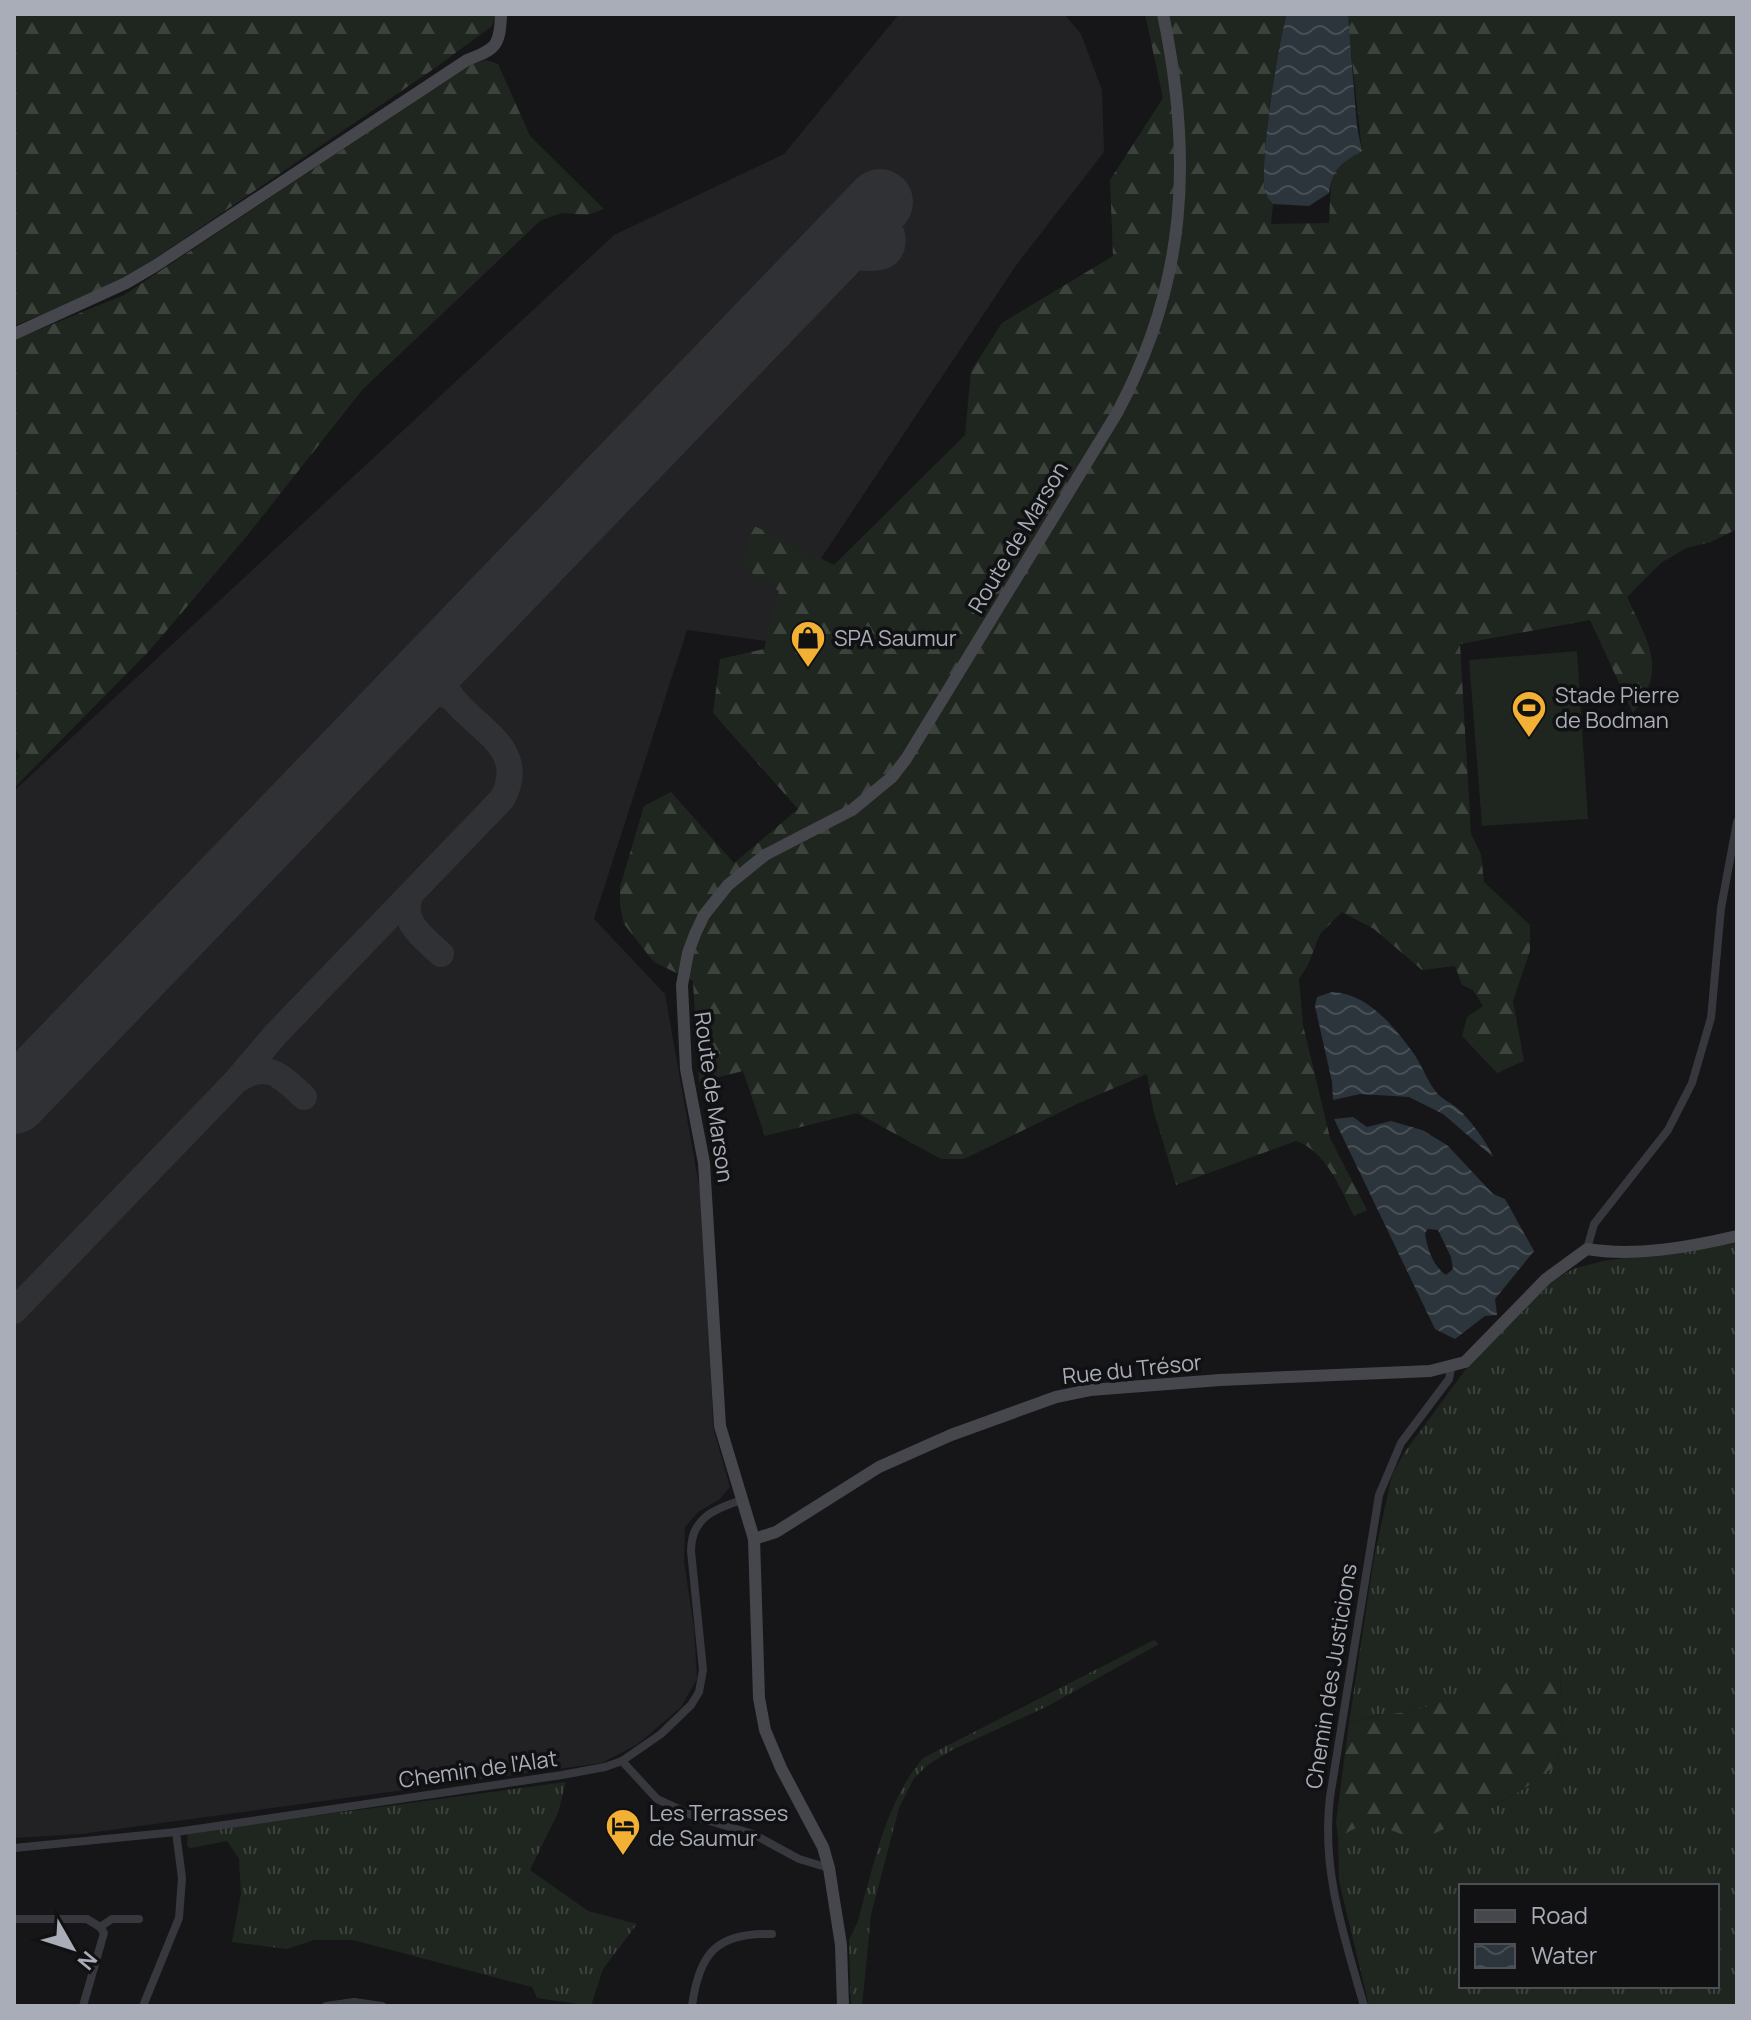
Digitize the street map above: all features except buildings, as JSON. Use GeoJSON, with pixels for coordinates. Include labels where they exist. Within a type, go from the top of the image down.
{"type":"FeatureCollection","features":[{"type":"Feature","properties":{"kind":"street"},"geometry":{"type":"LineString","coordinates":[[14,334],[126,283],[467,60],[488,52],[497,45],[501,35],[501,14]]}},
{"type":"Feature","properties":{"kind":"street","name":"Route de Marson"},"geometry":{"type":"LineString","coordinates":[[843,2006],[841,1945],[829,1868],[823,1847],[781,1768],[765,1730],[757,1671],[754,1539],[720,1426],[704,1163],[686,1069],[682,985],[688,953],[704,915],[728,885],[765,855],[852,810],[892,777],[906,759],[1138,374],[1165,291],[1180,207],[1182,154],[1179,114],[1163,14]]}},
{"type":"Feature","properties":{"kind":"street"},"geometry":{"type":"LineString","coordinates":[[1451,1368],[1478,1351],[1546,1279],[1587,1249],[1594,1224],[1668,1130],[1692,1083],[1711,1018],[1721,908],[1737,822]]}},
{"type":"Feature","properties":{"kind":"street"},"geometry":{"type":"LineString","coordinates":[[1587,1249],[1613,1253],[1737,1236]]}},
{"type":"Feature","properties":{"kind":"street","name":"Rue du Trésor"},"geometry":{"type":"LineString","coordinates":[[754,1539],[776,1532],[879,1467],[951,1435],[1056,1397],[1090,1390],[1220,1380],[1451,1368]]}},
{"type":"Feature","properties":{"kind":"street","name":"Chemin des Justicions"},"geometry":{"type":"LineString","coordinates":[[1364,2006],[1335,1905],[1328,1864],[1326,1829],[1330,1797],[1379,1495],[1401,1443],[1449,1379],[1451,1368]]}},
{"type":"Feature","properties":{"kind":"street","name":"Chemin de l'Alat"},"geometry":{"type":"LineString","coordinates":[[14,1848],[176,1832],[562,1775],[622,1761],[637,1753],[679,1719],[699,1692],[703,1670],[691,1551],[693,1532],[706,1515],[742,1500]]}},
{"type":"Feature","properties":{"kind":"street"},"geometry":{"type":"LineString","coordinates":[[622,1761],[657,1799],[696,1817],[753,1834],[799,1859],[829,1868]]}},
{"type":"Feature","properties":{"kind":"street"},"geometry":{"type":"LineString","coordinates":[[143,2006],[179,1918],[182,1878],[176,1832]]}},
{"type":"Feature","properties":{"kind":"street"},"geometry":{"type":"LineString","coordinates":[[14,1919],[87,1919],[100,1927],[104,1933],[102,1946],[83,2006]]}},
{"type":"Feature","properties":{"kind":"street"},"geometry":{"type":"LineString","coordinates":[[100,1927],[112,1919],[139,1919]]}},
{"type":"Feature","properties":{"kind":"street"},"geometry":{"type":"LineString","coordinates":[[692,2006],[696,1975],[729,1937],[748,1933],[772,1934]]}},
{"type":"Feature","properties":{"kind":"street"},"geometry":{"type":"LineString","coordinates":[[326,2006],[354,2002],[382,2006]]}},
{"type":"Feature","properties":{"kind":"shaded area"},"geometry":{"type":"Polygon","coordinates":[[[899,14],[1064,14],[1081,34],[1102,90],[1104,152],[1017,264],[766,641],[687,630],[594,919],[665,994],[700,1191],[707,1267],[713,1427],[730,1487],[720,1499],[698,1512],[685,1527],[684,1561],[694,1628],[697,1679],[681,1707],[638,1744],[602,1763],[81,1834],[14,1838],[14,791],[614,235],[784,154],[899,14]]]}},
{"type":"Feature","properties":{"kind":"green space"},"geometry":{"type":"Polygon","coordinates":[[[14,14],[496,14],[492,26],[435,68],[122,281],[14,326],[14,14]]]}},
{"type":"Feature","properties":{"kind":"green space"},"geometry":{"type":"Polygon","coordinates":[[[1145,14],[1287,14],[1274,76],[1264,161],[1266,194],[1273,204],[1271,224],[1329,223],[1331,177],[1339,164],[1362,151],[1347,14],[1737,14],[1737,529],[1711,542],[1686,548],[1661,563],[1627,597],[1647,641],[1652,668],[1644,697],[1633,713],[1590,620],[1460,644],[1471,834],[1481,854],[1484,882],[1530,925],[1530,951],[1513,1001],[1524,1061],[1497,1073],[1462,1036],[1467,1017],[1483,1006],[1473,990],[1462,985],[1455,966],[1422,970],[1374,929],[1342,912],[1320,934],[1299,979],[1303,1025],[1330,1138],[1367,1210],[1354,1216],[1324,1162],[1307,1146],[1296,1141],[1176,1185],[1153,1109],[1147,1074],[964,1159],[941,1159],[857,1113],[765,1136],[743,1071],[699,1082],[693,981],[654,962],[624,924],[620,906],[620,887],[644,806],[671,792],[734,863],[798,809],[713,713],[720,659],[764,649],[779,591],[743,567],[752,525],[834,565],[965,435],[971,371],[1002,323],[1113,256],[1110,180],[1163,98],[1145,14]]]}},
{"type":"Feature","properties":{"kind":"green space"},"geometry":{"type":"Polygon","coordinates":[[[486,60],[498,64],[530,136],[604,209],[587,215],[562,213],[541,220],[363,389],[246,537],[150,650],[14,788],[14,763],[20,756],[14,747],[14,340],[124,295],[463,67],[486,60]]]}},
{"type":"Feature","properties":{"kind":"green space","name":"Stade Pierre de Bodman"},"geometry":{"type":"Polygon","coordinates":[[[1577,651],[1588,819],[1482,826],[1469,660],[1577,651]]]}},
{"type":"Feature","properties":{"kind":"green space"},"geometry":{"type":"Polygon","coordinates":[[[1737,1243],[1737,2006],[1369,2006],[1339,1881],[1338,1838],[1367,1824],[1392,1829],[1419,1826],[1482,1810],[1520,1791],[1558,1763],[1562,1736],[1560,1668],[1409,1712],[1379,1715],[1349,1723],[1374,1558],[1392,1475],[1404,1453],[1466,1369],[1553,1281],[1573,1269],[1603,1261],[1737,1243]]]}},
{"type":"Feature","properties":{"kind":"green space"},"geometry":{"type":"Polygon","coordinates":[[[1154,1640],[1159,1644],[1048,1706],[952,1750],[914,1778],[899,1808],[871,1915],[862,2006],[851,2006],[849,1940],[858,1921],[890,1815],[923,1758],[1154,1640]]]}},
{"type":"Feature","properties":{"kind":"green space"},"geometry":{"type":"Polygon","coordinates":[[[1560,1667],[1562,1736],[1558,1763],[1547,1772],[1507,1798],[1429,1835],[1412,1838],[1366,1826],[1338,1838],[1336,1822],[1349,1723],[1409,1712],[1560,1667]]]}},
{"type":"Feature","properties":{"kind":"green space"},"geometry":{"type":"Polygon","coordinates":[[[566,1782],[558,1813],[530,1870],[588,1911],[637,1924],[603,1969],[591,2006],[537,1998],[532,1987],[353,1940],[314,1940],[287,1949],[232,1942],[241,1894],[239,1859],[227,1841],[191,1848],[187,1846],[188,1833],[566,1782]]]}},
{"type":"Feature","properties":{"kind":"water"},"geometry":{"type":"Polygon","coordinates":[[[1287,14],[1348,16],[1357,127],[1362,151],[1339,168],[1332,178],[1329,193],[1309,206],[1273,204],[1264,182],[1270,106],[1287,14]]]}},
{"type":"Feature","properties":{"kind":"water"},"geometry":{"type":"Polygon","coordinates":[[[1332,992],[1357,998],[1388,1022],[1414,1054],[1436,1092],[1466,1117],[1493,1157],[1443,1114],[1409,1097],[1360,1094],[1333,1100],[1332,1082],[1315,1006],[1317,997],[1332,992]]]}},
{"type":"Feature","properties":{"kind":"water"},"geometry":{"type":"Polygon","coordinates":[[[1353,1117],[1367,1127],[1391,1121],[1422,1130],[1447,1145],[1493,1194],[1505,1199],[1534,1251],[1495,1299],[1497,1315],[1485,1316],[1455,1339],[1435,1329],[1334,1119],[1353,1117]],[[1428,1229],[1426,1239],[1434,1262],[1446,1275],[1453,1269],[1451,1257],[1438,1230],[1428,1229]]]}},
{"type":"Feature","properties":{"kind":"taxiway"},"geometry":{"type":"LineString","coordinates":[[810,275],[832,258],[873,258],[888,253],[892,234],[871,212]]}},
{"type":"Feature","properties":{"kind":"taxiway"},"geometry":{"type":"LineString","coordinates":[[14,1311],[502,799],[510,775],[506,755],[448,691],[443,672],[450,650]]}},
{"type":"Feature","properties":{"kind":"taxiway"},"geometry":{"type":"LineString","coordinates":[[401,701],[426,691],[451,698]]}},
{"type":"Feature","properties":{"kind":"taxiway"},"geometry":{"type":"LineString","coordinates":[[411,894],[408,904],[410,921],[441,954]]}},
{"type":"Feature","properties":{"kind":"taxiway"},"geometry":{"type":"LineString","coordinates":[[236,1081],[265,1071],[288,1082],[304,1097]]}},
{"type":"Feature","properties":{"kind":"runway"},"geometry":{"type":"LineString","coordinates":[[14,1101],[880,202]]}},
{"type":"Feature","properties":{"kind":"place","name":"SPA Saumur"},"geometry":{"type":"Point","coordinates":[808,669]}},
{"type":"Feature","properties":{"kind":"place","name":"Stade Pierre de Bodman"},"geometry":{"type":"Point","coordinates":[1529,739]}},
{"type":"Feature","properties":{"kind":"place","name":"Les Terrasses de Saumur"},"geometry":{"type":"Point","coordinates":[623,1857]}}]}
